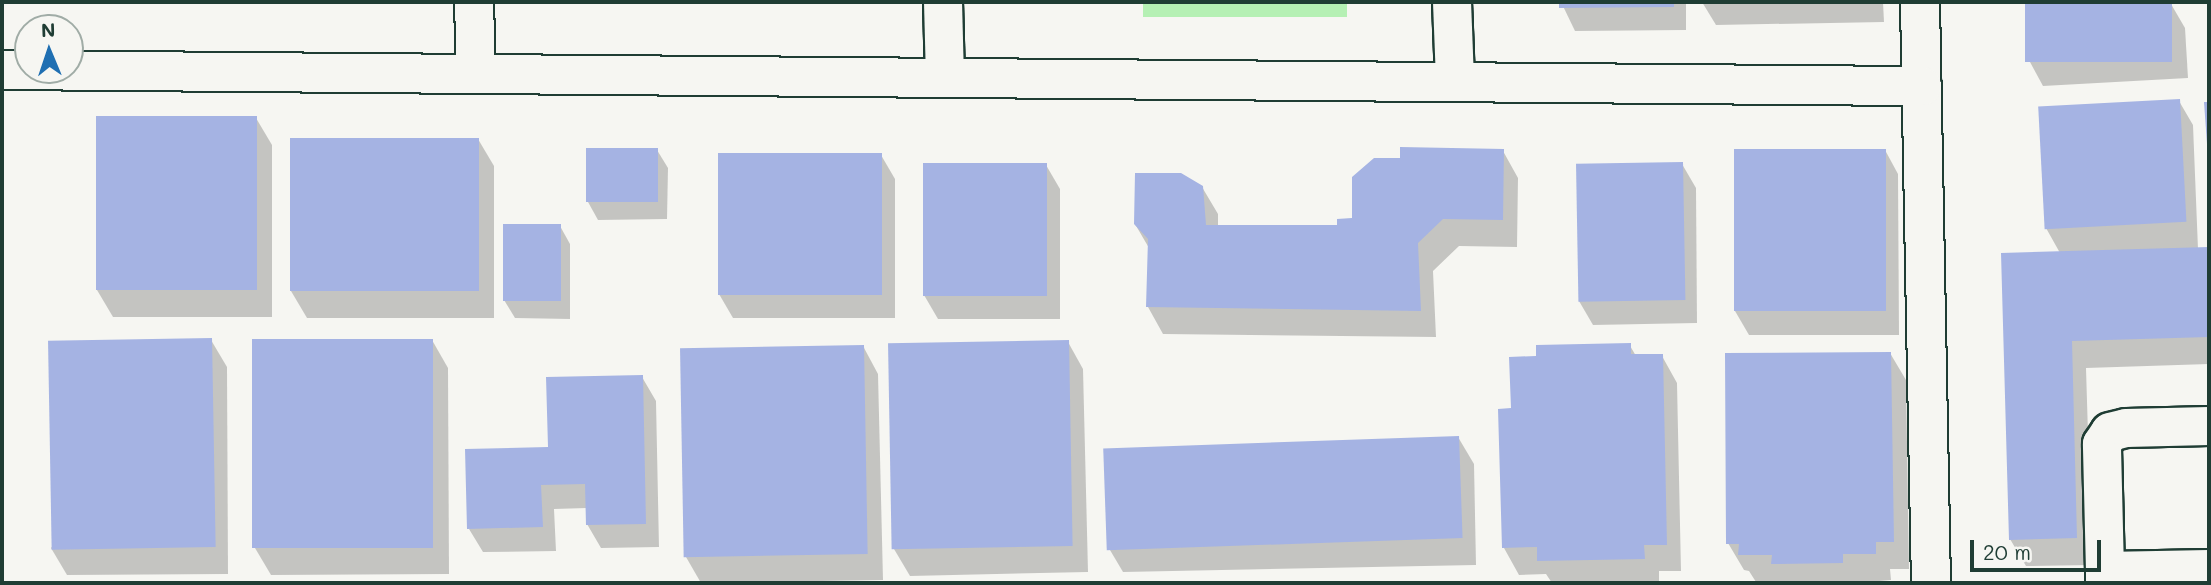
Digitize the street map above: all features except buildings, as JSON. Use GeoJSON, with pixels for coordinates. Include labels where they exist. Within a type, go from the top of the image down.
{"type":"FeatureCollection","features":[{"type":"Feature","properties":{"kind":"lane"},"geometry":{"type":"LineString","coordinates":[[474,2],[476,72]]}},
{"type":"Feature","properties":{"kind":"lane"},"geometry":{"type":"LineString","coordinates":[[943,2],[945,76]]}},
{"type":"Feature","properties":{"kind":"lane"},"geometry":{"type":"LineString","coordinates":[[1452,2],[1455,81]]}},
{"type":"Feature","properties":{"kind":"lane"},"geometry":{"type":"LineString","coordinates":[[1920,2],[1931,583]]}},
{"type":"Feature","properties":{"kind":"lane"},"geometry":{"type":"LineString","coordinates":[[2,70],[1922,86]]}},
{"type":"Feature","properties":{"kind":"lane"},"geometry":{"type":"LineString","coordinates":[[2206,574],[2105,577],[2102,444],[2110,432],[2126,428],[2209,426]]}},
{"type":"Feature","properties":{"kind":"green space"},"geometry":{"type":"Polygon","coordinates":[[[1143,2],[1347,2],[1347,17],[1143,17],[1143,2]]]}}]}
